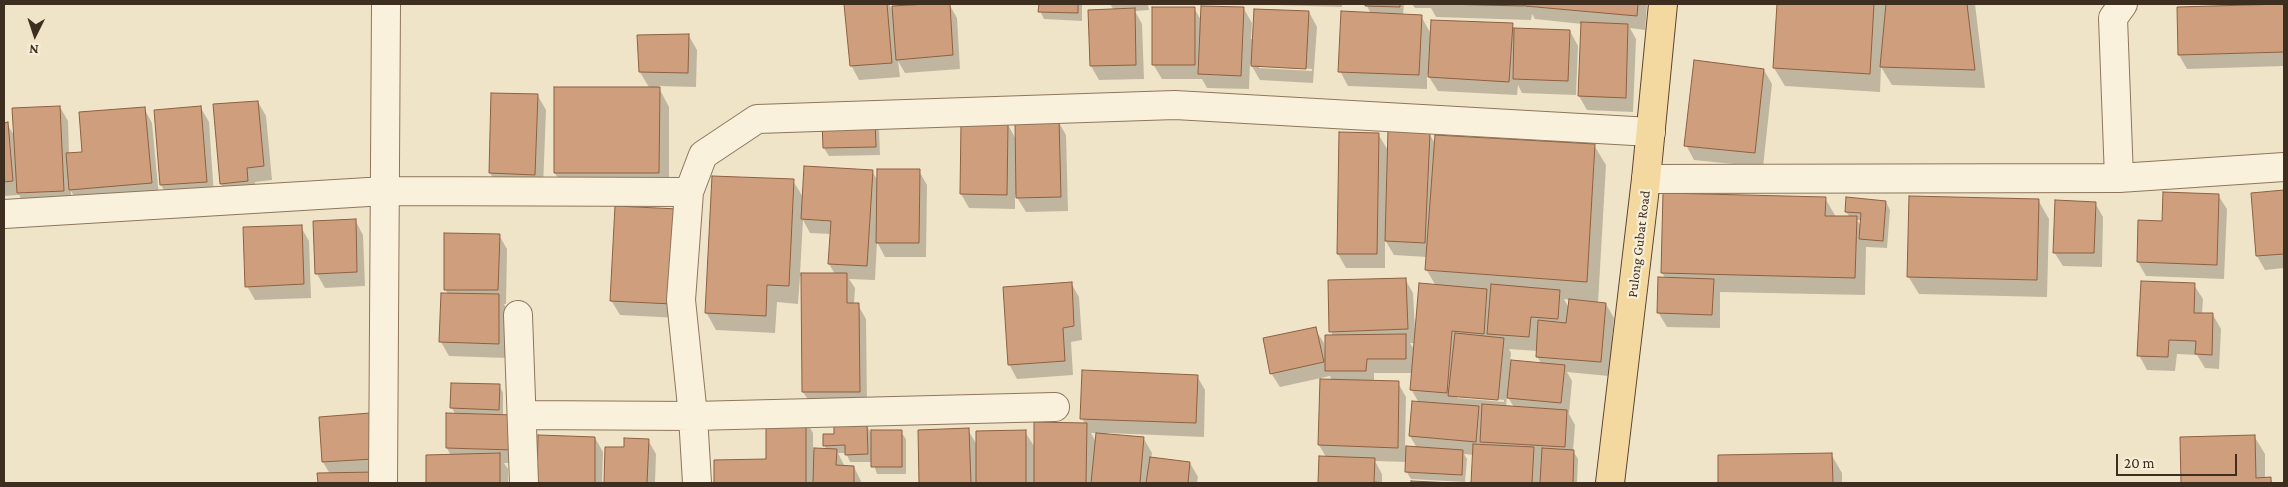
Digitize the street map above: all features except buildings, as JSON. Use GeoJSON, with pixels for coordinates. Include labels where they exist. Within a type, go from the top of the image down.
{"type":"FeatureCollection","features":[{"type":"Feature","properties":{"kind":"main road","name":"Pulong Gubat Road"},"geometry":{"type":"LineString","coordinates":[[1610,483],[1646,179],[1663,4]]}},
{"type":"Feature","properties":{"kind":"street"},"geometry":{"type":"LineString","coordinates":[[383,483],[386,4]]}},
{"type":"Feature","properties":{"kind":"street"},"geometry":{"type":"LineString","coordinates":[[2119,178],[2113,18],[2123,4]]}},
{"type":"Feature","properties":{"kind":"street"},"geometry":{"type":"LineString","coordinates":[[697,483],[693,416],[681,300],[689,192],[702,155],[757,119],[1175,105],[1651,132]]}},
{"type":"Feature","properties":{"kind":"street"},"geometry":{"type":"LineString","coordinates":[[1646,179],[2119,178],[2284,167]]}},
{"type":"Feature","properties":{"kind":"street"},"geometry":{"type":"LineString","coordinates":[[4,214],[385,191],[689,192]]}},
{"type":"Feature","properties":{"kind":"street"},"geometry":{"type":"LineString","coordinates":[[518,315],[524,483]]}},
{"type":"Feature","properties":{"kind":"street"},"geometry":{"type":"LineString","coordinates":[[522,415],[693,416],[1055,407]]}}]}
